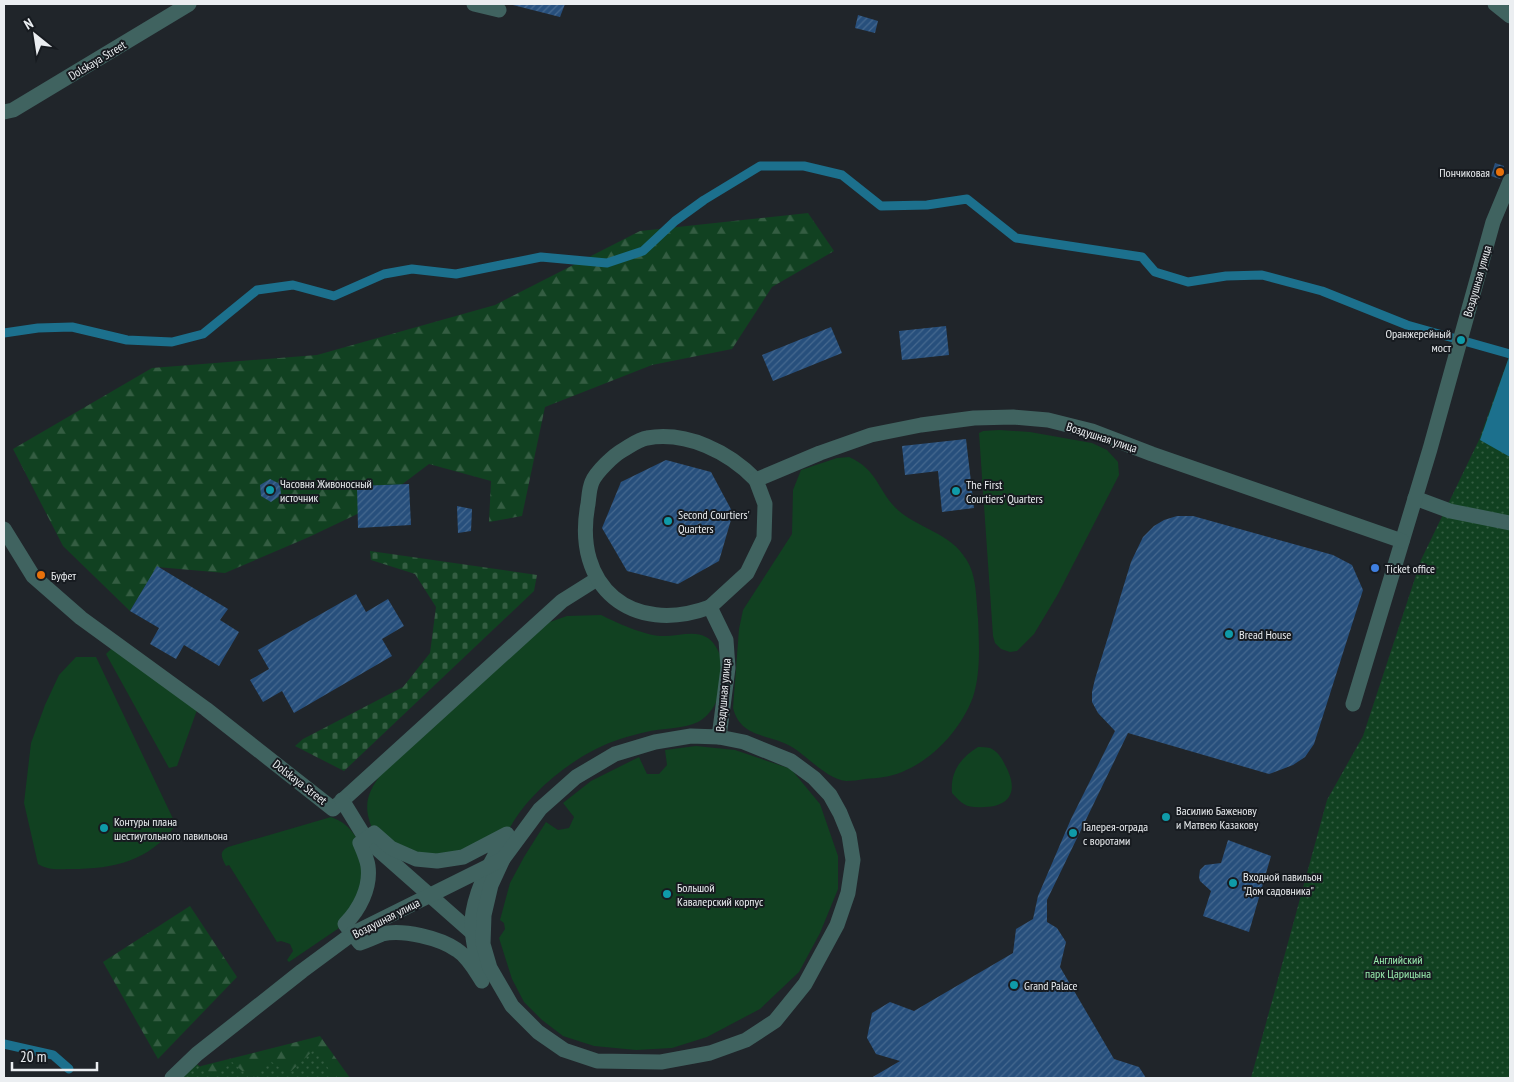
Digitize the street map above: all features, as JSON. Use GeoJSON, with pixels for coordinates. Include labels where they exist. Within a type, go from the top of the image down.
{"type":"FeatureCollection","features":[{"type":"Feature","properties":{"kind":"street","name":"Dolskaya Street"},"geometry":{"type":"LineString","coordinates":[[4,112],[13,110],[189,4]]}},
{"type":"Feature","properties":{"kind":"street"},"geometry":{"type":"LineString","coordinates":[[474,4],[499,10]]}},
{"type":"Feature","properties":{"kind":"street"},"geometry":{"type":"LineString","coordinates":[[1495,4],[1510,16]]}},
{"type":"Feature","properties":{"kind":"street","name":"Воздушная улица"},"geometry":{"type":"LineString","coordinates":[[1353,704],[1430,449],[1494,220],[1510,181]]}},
{"type":"Feature","properties":{"kind":"street"},"geometry":{"type":"LineString","coordinates":[[1494,220],[1510,203]]}},
{"type":"Feature","properties":{"kind":"street","name":"Воздушная улица"},"geometry":{"type":"LineString","coordinates":[[756,480],[820,452],[871,435],[904,428],[974,418],[1013,417],[1048,420],[1092,431],[1152,454],[1402,541]]}},
{"type":"Feature","properties":{"kind":"street"},"geometry":{"type":"LineString","coordinates":[[676,437],[705,444],[744,468],[756,480],[765,504],[764,538],[747,573],[710,607],[692,614],[668,616],[642,613],[619,602],[605,591],[597,580],[586,551],[584,522],[592,480],[614,455],[646,438],[676,437]]}},
{"type":"Feature","properties":{"kind":"street"},"geometry":{"type":"LineString","coordinates":[[1415,498],[1450,511],[1510,524]]}},
{"type":"Feature","properties":{"kind":"street","name":"Dolskaya Street"},"geometry":{"type":"LineString","coordinates":[[4,529],[33,576],[81,618],[206,709],[333,809],[562,601],[597,580]]}},
{"type":"Feature","properties":{"kind":"street","name":"Воздушная улица"},"geometry":{"type":"LineString","coordinates":[[172,1078],[197,1054],[352,934],[496,862],[540,810],[576,777],[614,754],[655,742],[691,736],[719,737],[728,668],[726,640],[710,607]]}},
{"type":"Feature","properties":{"kind":"street"},"geometry":{"type":"LineString","coordinates":[[342,800],[366,839],[478,939],[490,968],[512,1006],[538,1032],[564,1050],[597,1061],[661,1062],[710,1053],[746,1040],[775,1021],[805,984],[837,925],[848,893],[853,860],[848,835],[840,813],[830,795],[814,778],[791,761],[744,742],[719,737]]}},
{"type":"Feature","properties":{"kind":"street"},"geometry":{"type":"LineString","coordinates":[[374,833],[391,848],[416,859],[437,861],[463,857],[507,834],[496,862],[478,939],[482,980],[469,961],[458,950],[430,938],[402,932],[384,934],[360,943],[345,924],[355,914],[367,888],[368,866],[360,843],[374,833]]}},
{"type":"Feature","properties":{"kind":"green space"},"geometry":{"type":"Polygon","coordinates":[[[808,213],[834,251],[772,287],[732,349],[652,365],[545,407],[522,516],[489,522],[491,481],[429,464],[372,507],[309,537],[225,573],[157,567],[130,611],[63,546],[13,449],[152,368],[317,355],[495,305],[640,231],[808,213]]]}},
{"type":"Feature","properties":{"kind":"green space","name":"Английский парк Царицына"},"geometry":{"type":"Polygon","coordinates":[[[1510,354],[1510,1078],[1251,1078],[1327,800],[1363,736],[1421,560],[1479,440],[1510,354]]]}},
{"type":"Feature","properties":{"kind":"green space"},"geometry":{"type":"Polygon","coordinates":[[[999,430],[1030,432],[1092,443],[1107,450],[1118,462],[1119,475],[1058,594],[1034,634],[1017,651],[1010,652],[1001,649],[995,643],[993,636],[979,433],[999,430]]]}},
{"type":"Feature","properties":{"kind":"green space"},"geometry":{"type":"Polygon","coordinates":[[[849,457],[867,468],[899,511],[944,537],[966,559],[970,566],[975,587],[979,658],[973,697],[968,709],[945,742],[925,759],[897,774],[879,778],[846,781],[825,772],[792,747],[749,730],[742,725],[733,708],[739,629],[743,610],[792,534],[793,490],[801,470],[837,458],[849,457]]]}},
{"type":"Feature","properties":{"kind":"green space"},"geometry":{"type":"Polygon","coordinates":[[[370,551],[537,575],[534,591],[344,771],[295,746],[303,739],[403,687],[430,653],[436,607],[415,574],[371,560],[370,551]]]}},
{"type":"Feature","properties":{"kind":"green space"},"geometry":{"type":"Polygon","coordinates":[[[601,615],[647,633],[661,636],[696,634],[706,637],[711,641],[721,658],[721,673],[717,700],[707,715],[692,724],[652,731],[614,741],[583,756],[544,785],[522,809],[507,834],[437,861],[374,833],[367,809],[369,795],[382,773],[547,623],[567,616],[601,615]]]}},
{"type":"Feature","properties":{"kind":"green space"},"geometry":{"type":"Polygon","coordinates":[[[113,647],[197,710],[177,766],[169,768],[106,654],[113,647]]]}},
{"type":"Feature","properties":{"kind":"green space"},"geometry":{"type":"Polygon","coordinates":[[[76,657],[96,657],[176,825],[154,847],[143,855],[130,860],[116,865],[87,869],[54,869],[38,864],[24,803],[31,743],[45,705],[59,675],[76,657]]]}},
{"type":"Feature","properties":{"kind":"green space"},"geometry":{"type":"Polygon","coordinates":[[[696,746],[735,750],[791,769],[820,804],[838,856],[838,889],[820,933],[799,972],[760,1009],[707,1037],[672,1048],[636,1050],[594,1046],[563,1036],[542,1020],[524,1002],[512,979],[499,938],[505,929],[504,923],[500,920],[510,883],[546,822],[558,830],[569,828],[574,817],[563,803],[591,781],[639,757],[647,774],[659,774],[667,765],[665,750],[696,746]]]}},
{"type":"Feature","properties":{"kind":"green space"},"geometry":{"type":"Polygon","coordinates":[[[978,747],[990,748],[997,753],[1009,773],[1012,788],[1010,794],[1002,803],[994,806],[970,806],[960,801],[952,793],[953,778],[958,766],[966,755],[978,747]]]}},
{"type":"Feature","properties":{"kind":"green space"},"geometry":{"type":"Polygon","coordinates":[[[331,817],[346,825],[356,836],[368,866],[345,924],[289,962],[287,960],[293,951],[290,944],[281,941],[277,942],[229,865],[226,866],[222,853],[228,847],[331,817]]]}},
{"type":"Feature","properties":{"kind":"green space"},"geometry":{"type":"Polygon","coordinates":[[[190,906],[237,977],[158,1059],[103,962],[190,906]]]}},
{"type":"Feature","properties":{"kind":"green space"},"geometry":{"type":"Polygon","coordinates":[[[320,1036],[350,1078],[192,1078],[201,1066],[320,1036]]]}},
{"type":"Feature","properties":{"kind":"green space"},"geometry":{"type":"Polygon","coordinates":[[[316,1048],[334,1078],[255,1078],[269,1060],[288,1074],[316,1048]]]}},
{"type":"Feature","properties":{"kind":"green space"},"geometry":{"type":"Polygon","coordinates":[[[190,1060],[215,1076],[232,1062],[250,1078],[172,1078],[190,1060]]]}},
{"type":"Feature","properties":{"kind":"water"},"geometry":{"type":"Polygon","coordinates":[[[1510,354],[1510,457],[1480,440],[1510,354]]]}},
{"type":"Feature","properties":{"kind":"building"},"geometry":{"type":"Polygon","coordinates":[[[509,4],[565,4],[560,17],[509,4]]]}},
{"type":"Feature","properties":{"kind":"building"},"geometry":{"type":"Polygon","coordinates":[[[858,15],[878,21],[875,33],[855,28],[858,15]]]}},
{"type":"Feature","properties":{"kind":"building"},"geometry":{"type":"Polygon","coordinates":[[[1495,163],[1504,166],[1500,179],[1491,176],[1495,163]]]}},
{"type":"Feature","properties":{"kind":"building"},"geometry":{"type":"Polygon","coordinates":[[[946,326],[949,355],[902,360],[899,331],[946,326]]]}},
{"type":"Feature","properties":{"kind":"building"},"geometry":{"type":"Polygon","coordinates":[[[831,327],[842,353],[773,381],[762,355],[831,327]]]}},
{"type":"Feature","properties":{"kind":"building","name":"The First Courtiers' Quarters"},"geometry":{"type":"Polygon","coordinates":[[[966,439],[974,508],[942,512],[938,471],[905,475],[902,446],[966,439]]]}},
{"type":"Feature","properties":{"kind":"building","name":"Second Courtiers' Quarters"},"geometry":{"type":"Polygon","coordinates":[[[666,460],[711,472],[733,513],[719,561],[678,584],[627,571],[602,528],[621,482],[666,460]]]}},
{"type":"Feature","properties":{"kind":"building","name":"Часовня Живоносный источник"},"geometry":{"type":"Polygon","coordinates":[[[270,479],[280,484],[281,495],[271,502],[261,496],[260,485],[270,479]]]}},
{"type":"Feature","properties":{"kind":"building"},"geometry":{"type":"Polygon","coordinates":[[[409,484],[411,525],[358,528],[357,486],[409,484]]]}},
{"type":"Feature","properties":{"kind":"building"},"geometry":{"type":"Polygon","coordinates":[[[457,506],[472,509],[471,531],[458,533],[457,506]]]}},
{"type":"Feature","properties":{"kind":"building","name":"Bread House"},"geometry":{"type":"Polygon","coordinates":[[[1177,516],[1193,516],[1333,555],[1352,565],[1363,590],[1314,744],[1305,757],[1293,765],[1269,774],[1128,733],[1047,900],[1047,922],[1057,928],[1066,942],[1060,967],[1114,1059],[1139,1067],[1146,1078],[871,1078],[900,1061],[876,1054],[867,1038],[872,1013],[890,1002],[914,1011],[1013,953],[1016,929],[1033,919],[1038,896],[1071,819],[1115,731],[1098,713],[1092,702],[1092,692],[1131,562],[1143,537],[1154,526],[1164,520],[1177,516]]]}},
{"type":"Feature","properties":{"kind":"building"},"geometry":{"type":"Polygon","coordinates":[[[157,566],[228,609],[220,620],[239,632],[219,666],[184,645],[176,659],[150,644],[159,628],[130,611],[157,566]]]}},
{"type":"Feature","properties":{"kind":"building"},"geometry":{"type":"Polygon","coordinates":[[[356,594],[366,612],[388,599],[404,626],[382,639],[392,656],[294,713],[282,691],[263,702],[250,680],[269,669],[258,650],[356,594]]]}},
{"type":"Feature","properties":{"kind":"building","name":"Входной павильон \"Дом садовника\""},"geometry":{"type":"Polygon","coordinates":[[[1228,840],[1271,856],[1249,932],[1203,916],[1211,891],[1200,881],[1200,870],[1205,865],[1221,863],[1228,840]]]}},
{"type":"Feature","properties":{"kind":"waterway"},"geometry":{"type":"LineString","coordinates":[[4,333],[38,328],[72,327],[127,340],[172,342],[203,334],[257,290],[293,285],[334,296],[384,274],[412,269],[456,274],[541,257],[607,263],[643,251],[675,221],[704,200],[760,166],[804,166],[842,175],[881,206],[927,205],[967,199],[1016,238],[1142,257],[1155,272],[1188,282],[1226,276],[1262,275],[1322,291],[1407,325],[1510,354]]}},
{"type":"Feature","properties":{"kind":"waterway"},"geometry":{"type":"LineString","coordinates":[[4,1044],[53,1055],[69,1069]]}},
{"type":"Feature","properties":{"kind":"place","name":"Пончиковая"},"geometry":{"type":"Point","coordinates":[1500,172]}},
{"type":"Feature","properties":{"kind":"place","name":"Оранжерейный мост"},"geometry":{"type":"Point","coordinates":[1461,340]}},
{"type":"Feature","properties":{"kind":"place","name":"Часовня Живоносный источник"},"geometry":{"type":"Point","coordinates":[270,490]}},
{"type":"Feature","properties":{"kind":"place","name":"The First Courtiers' Quarters"},"geometry":{"type":"Point","coordinates":[956,491]}},
{"type":"Feature","properties":{"kind":"place","name":"Second Courtiers' Quarters"},"geometry":{"type":"Point","coordinates":[668,521]}},
{"type":"Feature","properties":{"kind":"place","name":"Ticket office"},"geometry":{"type":"Point","coordinates":[1375,568]}},
{"type":"Feature","properties":{"kind":"place","name":"Буфет"},"geometry":{"type":"Point","coordinates":[41,575]}},
{"type":"Feature","properties":{"kind":"place","name":"Bread House"},"geometry":{"type":"Point","coordinates":[1229,634]}},
{"type":"Feature","properties":{"kind":"place","name":"Василию Баженову и Матвею Казакову"},"geometry":{"type":"Point","coordinates":[1166,817]}},
{"type":"Feature","properties":{"kind":"place","name":"Контуры плана шестиугольного павильона"},"geometry":{"type":"Point","coordinates":[104,828]}},
{"type":"Feature","properties":{"kind":"place","name":"Галерея-ограда с воротами"},"geometry":{"type":"Point","coordinates":[1073,833]}},
{"type":"Feature","properties":{"kind":"place","name":"Входной павильон \"Дом садовника\""},"geometry":{"type":"Point","coordinates":[1233,883]}},
{"type":"Feature","properties":{"kind":"place","name":"Большой Кавалерский корпус"},"geometry":{"type":"Point","coordinates":[667,894]}},
{"type":"Feature","properties":{"kind":"place","name":"Grand Palace"},"geometry":{"type":"Point","coordinates":[1014,985]}}]}
